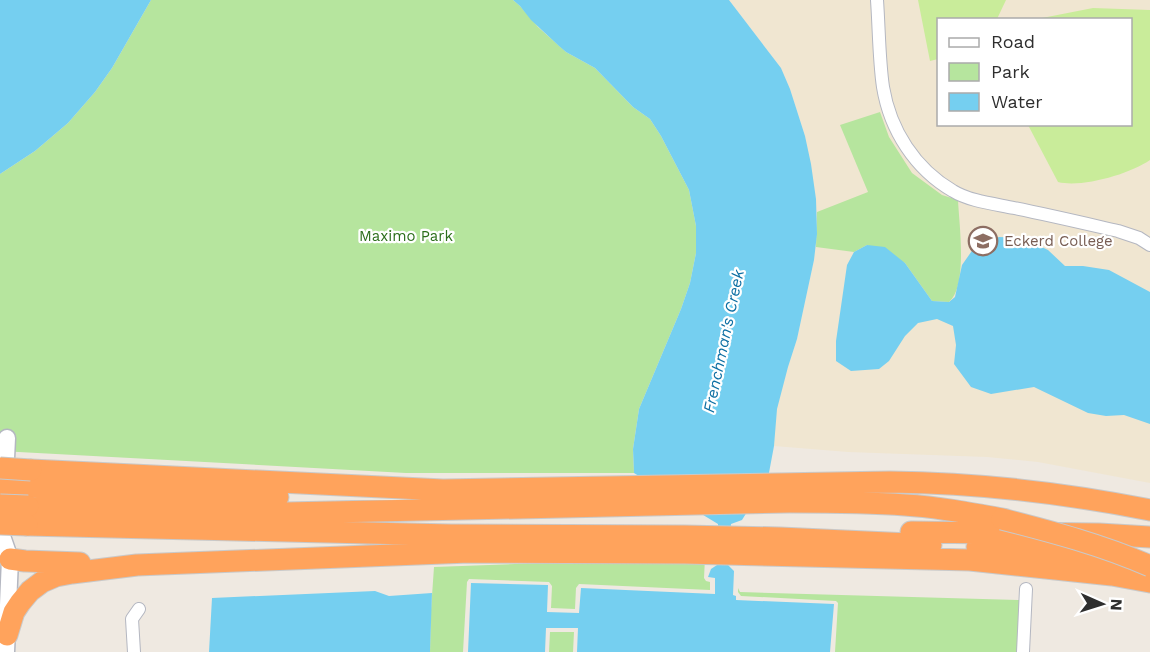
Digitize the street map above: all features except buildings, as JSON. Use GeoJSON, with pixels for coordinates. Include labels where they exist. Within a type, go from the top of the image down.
{"type":"FeatureCollection","features":[{"type":"Feature","properties":{"kind":"highway"},"geometry":{"type":"LineString","coordinates":[[1,486],[31,470],[623,497]]}},
{"type":"Feature","properties":{"kind":"highway"},"geometry":{"type":"LineString","coordinates":[[1,533],[28,516],[147,511],[286,513],[413,510],[623,497],[789,493],[890,482],[948,484],[1067,496],[1150,510]]}},
{"type":"Feature","properties":{"kind":"highway"},"geometry":{"type":"LineString","coordinates":[[1,486],[383,502],[413,510]]}},
{"type":"Feature","properties":{"kind":"highway"},"geometry":{"type":"LineString","coordinates":[[1,486],[28,516],[685,544]]}},
{"type":"Feature","properties":{"kind":"highway"},"geometry":{"type":"LineString","coordinates":[[789,493],[962,511],[1080,539],[1150,565]]}},
{"type":"Feature","properties":{"kind":"highway"},"geometry":{"type":"LineString","coordinates":[[786,544],[836,532],[1099,534],[1150,537]]}},
{"type":"Feature","properties":{"kind":"highway"},"geometry":{"type":"LineString","coordinates":[[5,559],[137,565],[685,544],[786,544],[962,546],[1059,553],[1150,565]]}},
{"type":"Feature","properties":{"kind":"highway"},"geometry":{"type":"LineString","coordinates":[[786,544],[970,560],[1112,575],[1150,582]]}},
{"type":"Feature","properties":{"kind":"highway"},"geometry":{"type":"LineString","coordinates":[[6,643],[14,612],[30,591],[42,582],[72,573],[137,565]]}},
{"type":"Feature","properties":{"kind":"street"},"geometry":{"type":"LineString","coordinates":[[877,0],[883,88],[889,111],[898,135],[912,155],[934,177],[954,192],[980,201],[1118,231],[1139,238],[1150,245]]}},
{"type":"Feature","properties":{"kind":"street"},"geometry":{"type":"LineString","coordinates":[[4,438],[1,533],[5,559],[6,643]]}},
{"type":"Feature","properties":{"kind":"street"},"geometry":{"type":"LineString","coordinates":[[1023,652],[1026,589]]}},
{"type":"Feature","properties":{"kind":"street"},"geometry":{"type":"LineString","coordinates":[[134,652],[132,619],[139,609]]}},
{"type":"Feature","properties":{"kind":"shaded area","name":"Eckerd College"},"geometry":{"type":"Polygon","coordinates":[[[729,0],[1150,0],[1150,483],[1038,462],[987,457],[848,452],[774,446],[776,409],[797,339],[814,260],[816,199],[805,136],[781,68],[729,0]]]}},
{"type":"Feature","properties":{"kind":"green space","name":"Maximo Park"},"geometry":{"type":"Polygon","coordinates":[[[151,0],[513,0],[566,52],[595,68],[633,107],[650,119],[689,190],[696,226],[696,253],[690,283],[681,309],[639,409],[633,449],[634,473],[406,473],[0,451],[0,174],[35,151],[68,123],[95,92],[112,68],[151,0]]]}},
{"type":"Feature","properties":{"kind":"green space"},"geometry":{"type":"Polygon","coordinates":[[[918,0],[1006,0],[997,18],[937,18],[937,59],[930,61],[918,0]]]}},
{"type":"Feature","properties":{"kind":"green space"},"geometry":{"type":"Polygon","coordinates":[[[1093,8],[1150,10],[1150,160],[1131,170],[1105,179],[1080,183],[1058,182],[1029,126],[1132,126],[1132,18],[1042,18],[1093,8]]]}},
{"type":"Feature","properties":{"kind":"green space"},"geometry":{"type":"Polygon","coordinates":[[[880,112],[889,137],[912,173],[942,195],[958,200],[961,239],[959,283],[949,302],[932,301],[905,263],[867,245],[854,252],[816,247],[817,212],[868,192],[840,125],[880,112]]]}},
{"type":"Feature","properties":{"kind":"green space"},"geometry":{"type":"Polygon","coordinates":[[[705,558],[704,578],[710,582],[710,590],[579,584],[576,588],[575,609],[551,608],[552,586],[549,582],[469,579],[463,652],[430,652],[434,567],[705,558]]]}},
{"type":"Feature","properties":{"kind":"green space"},"geometry":{"type":"Polygon","coordinates":[[[738,588],[740,592],[1020,600],[1018,652],[835,652],[838,603],[836,601],[741,596],[738,588]]]}},
{"type":"Feature","properties":{"kind":"green space"},"geometry":{"type":"Polygon","coordinates":[[[550,632],[574,632],[573,652],[549,652],[550,632]]]}},
{"type":"Feature","properties":{"kind":"water"},"geometry":{"type":"Polygon","coordinates":[[[0,0],[151,0],[112,68],[95,92],[68,123],[35,151],[0,174],[0,0]]]}},
{"type":"Feature","properties":{"kind":"water","name":"Frenchman's Creek"},"geometry":{"type":"Polygon","coordinates":[[[513,0],[729,0],[781,68],[805,136],[816,199],[817,234],[814,260],[797,339],[777,409],[774,446],[768,478],[742,520],[731,524],[728,565],[734,571],[733,595],[736,596],[736,600],[834,604],[830,652],[577,652],[578,628],[546,628],[545,652],[468,652],[471,583],[548,585],[547,612],[579,613],[581,588],[715,594],[715,578],[708,577],[711,569],[717,565],[718,524],[634,473],[633,449],[639,409],[681,309],[690,283],[696,253],[696,226],[689,190],[650,119],[633,107],[595,68],[559,46],[513,0]]]}},
{"type":"Feature","properties":{"kind":"water"},"geometry":{"type":"Polygon","coordinates":[[[999,237],[1023,238],[1048,250],[1065,266],[1109,270],[1150,292],[1150,424],[1124,415],[1106,416],[1088,413],[1034,387],[991,394],[971,387],[954,364],[956,345],[953,326],[937,319],[918,323],[905,336],[889,361],[879,369],[851,371],[836,361],[836,341],[847,265],[854,252],[867,245],[885,247],[905,263],[932,301],[949,302],[955,297],[962,265],[976,245],[999,237]]]}},
{"type":"Feature","properties":{"kind":"water"},"geometry":{"type":"Polygon","coordinates":[[[375,591],[389,596],[432,593],[430,652],[209,652],[212,598],[375,591]]]}},
{"type":"Feature","properties":{"kind":"place","name":"Eckerd College"},"geometry":{"type":"Point","coordinates":[983,241]}}]}
